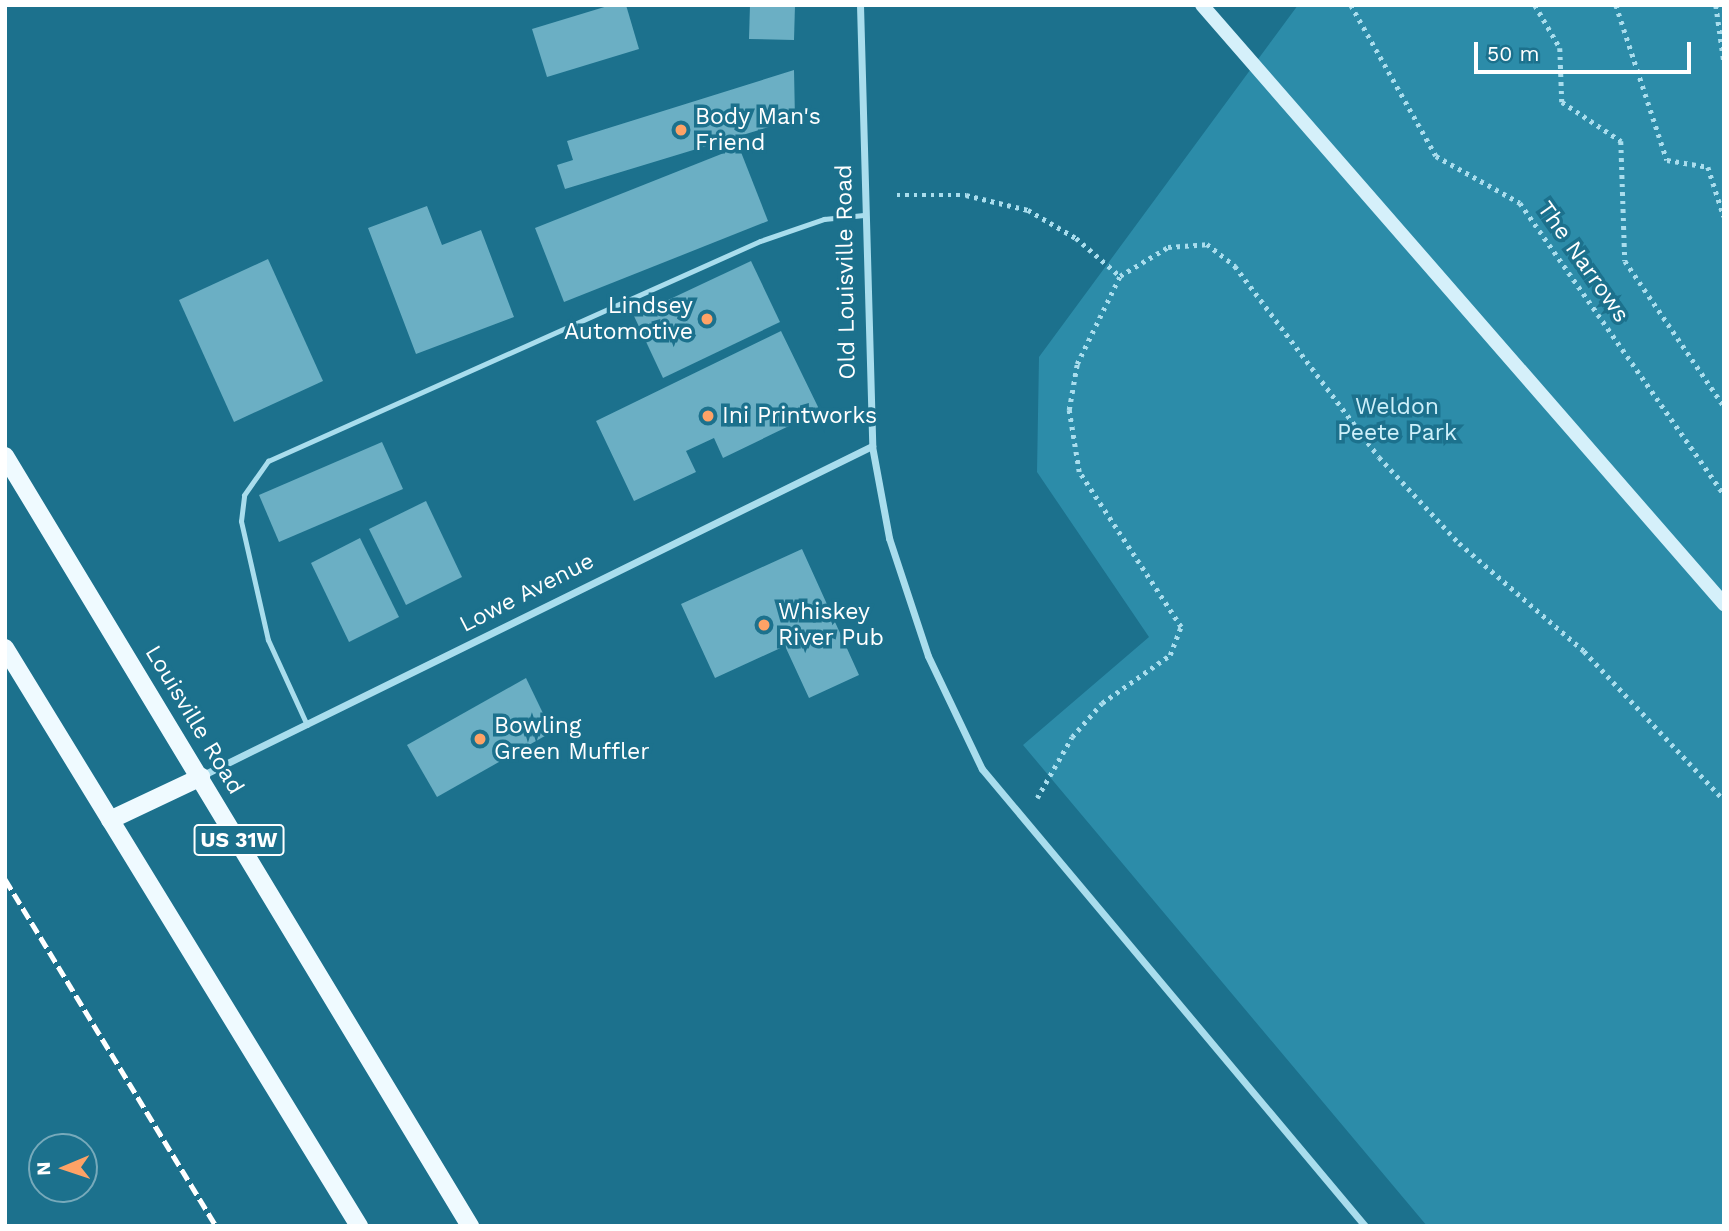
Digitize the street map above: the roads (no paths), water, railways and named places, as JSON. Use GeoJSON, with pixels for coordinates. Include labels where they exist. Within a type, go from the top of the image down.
{"type":"FeatureCollection","features":[{"type":"Feature","properties":{"kind":"main road","name":"Louisville Road"},"geometry":{"type":"LineString","coordinates":[[5,456],[470,1226]]}},
{"type":"Feature","properties":{"kind":"main road"},"geometry":{"type":"LineString","coordinates":[[5,648],[359,1226]]}},
{"type":"Feature","properties":{"kind":"main road"},"geometry":{"type":"LineString","coordinates":[[110,820],[201,777]]}},
{"type":"Feature","properties":{"kind":"street","name":"Old Louisville Road"},"geometry":{"type":"LineString","coordinates":[[860,5],[872,446],[883,514],[908,601],[982,769],[1365,1226]]}},
{"type":"Feature","properties":{"kind":"street"},"geometry":{"type":"LineString","coordinates":[[1202,5],[1724,604]]}},
{"type":"Feature","properties":{"kind":"street","name":"Lowe Avenue"},"geometry":{"type":"LineString","coordinates":[[201,777],[872,446]]}},
{"type":"Feature","properties":{"kind":"lane"},"geometry":{"type":"LineString","coordinates":[[307,725],[268,640],[241,521],[244,495],[268,461],[747,246],[824,219],[864,215]]}},
{"type":"Feature","properties":{"kind":"railway"},"geometry":{"type":"LineString","coordinates":[[5,879],[216,1226]]}},
{"type":"Feature","properties":{"kind":"place","name":"Body Man's Friend"},"geometry":{"type":"Point","coordinates":[681,130]}},
{"type":"Feature","properties":{"kind":"place","name":"Lindsey Automotive"},"geometry":{"type":"Point","coordinates":[707,319]}},
{"type":"Feature","properties":{"kind":"place","name":"Ini Printworks"},"geometry":{"type":"Point","coordinates":[708,416]}},
{"type":"Feature","properties":{"kind":"place","name":"Whiskey River Pub"},"geometry":{"type":"Point","coordinates":[764,625]}},
{"type":"Feature","properties":{"kind":"place","name":"Bowling Green Muffler"},"geometry":{"type":"Point","coordinates":[480,739]}},
{"type":"Feature","properties":{"kind":"park label","name":"Weldon Peete Park"},"geometry":{"type":"Point","coordinates":[1397,420]}}]}
